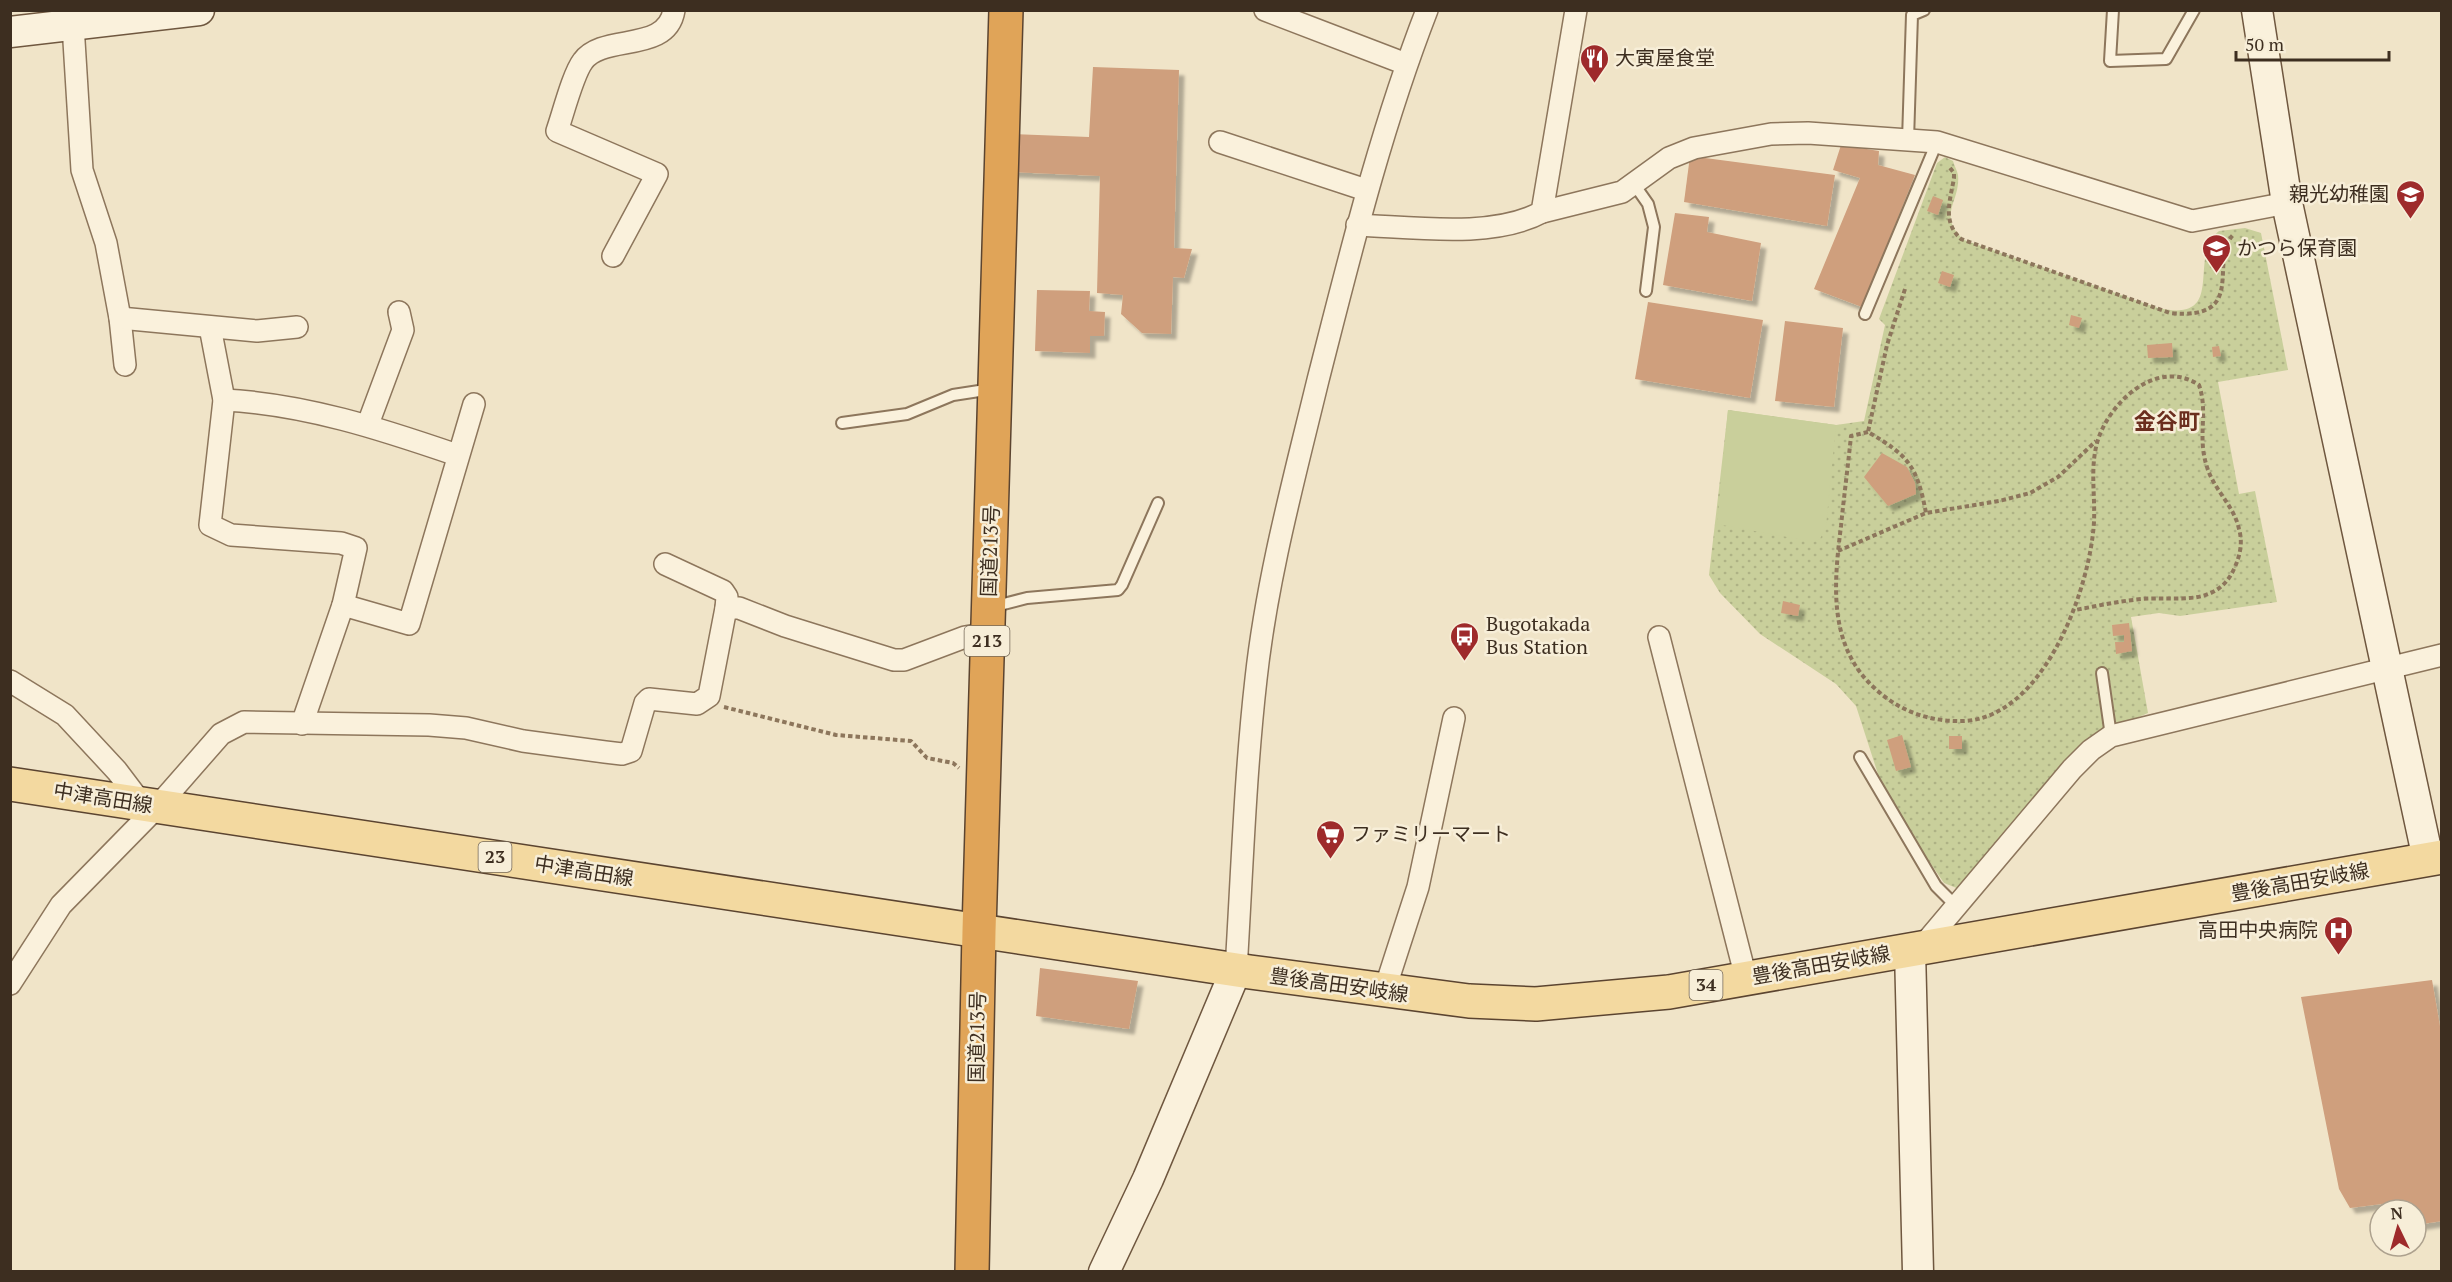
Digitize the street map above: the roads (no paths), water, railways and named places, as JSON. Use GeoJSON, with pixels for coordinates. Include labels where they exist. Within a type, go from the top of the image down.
{"type":"FeatureCollection","features":[{"type":"Feature","properties":{"kind":"highway","name":"国道213号"},"geometry":{"type":"LineString","coordinates":[[972,1272],[979,931],[1006,10]]}},
{"type":"Feature","properties":{"kind":"main road","name":"中津高田線"},"geometry":{"type":"LineString","coordinates":[[10,784],[979,931]]}},
{"type":"Feature","properties":{"kind":"main road","name":"豊後高田安岐線"},"geometry":{"type":"LineString","coordinates":[[979,931],[1384,992],[1469,1001],[1536,1004],[1669,992],[2437,863]]}},
{"type":"Feature","properties":{"kind":"street"},"geometry":{"type":"LineString","coordinates":[[10,32],[199,10]]}},
{"type":"Feature","properties":{"kind":"street"},"geometry":{"type":"LineString","coordinates":[[613,256],[657,174],[556,130],[582,61],[593,53],[657,35],[672,21],[674,10]]}},
{"type":"Feature","properties":{"kind":"street"},"geometry":{"type":"LineString","coordinates":[[1265,10],[1406,64]]}},
{"type":"Feature","properties":{"kind":"street"},"geometry":{"type":"LineString","coordinates":[[1104,1272],[1148,1179],[1236,970],[1256,679],[1287,506],[1366,190],[1406,64],[1426,10]]}},
{"type":"Feature","properties":{"kind":"street"},"geometry":{"type":"LineString","coordinates":[[1542,212],[1576,10]]}},
{"type":"Feature","properties":{"kind":"street"},"geometry":{"type":"LineString","coordinates":[[2257,10],[2287,203],[2385,667],[2437,863]]}},
{"type":"Feature","properties":{"kind":"street"},"geometry":{"type":"LineString","coordinates":[[73,25],[82,170],[106,243],[120,318],[125,364]]}},
{"type":"Feature","properties":{"kind":"street"},"geometry":{"type":"LineString","coordinates":[[1357,225],[1479,227],[1520,222],[1542,212],[1610,196],[1634,184],[1650,169],[1669,158],[1694,148],[1761,135],[1808,133],[1937,142],[2170,216],[2192,220],[2287,203]]}},
{"type":"Feature","properties":{"kind":"street"},"geometry":{"type":"LineString","coordinates":[[1220,142],[1366,190]]}},
{"type":"Feature","properties":{"kind":"street"},"geometry":{"type":"LineString","coordinates":[[368,424],[403,330],[399,312]]}},
{"type":"Feature","properties":{"kind":"street"},"geometry":{"type":"LineString","coordinates":[[120,318],[257,332],[297,327]]}},
{"type":"Feature","properties":{"kind":"street"},"geometry":{"type":"LineString","coordinates":[[210,327],[224,400],[210,525],[231,535],[341,543],[356,548],[343,605],[302,724]]}},
{"type":"Feature","properties":{"kind":"street"},"geometry":{"type":"LineString","coordinates":[[224,400],[292,408],[368,424],[457,455]]}},
{"type":"Feature","properties":{"kind":"street"},"geometry":{"type":"LineString","coordinates":[[343,605],[409,624],[457,455],[474,404]]}},
{"type":"Feature","properties":{"kind":"street"},"geometry":{"type":"LineString","coordinates":[[10,984],[62,905],[150,805],[221,734],[232,726],[244,722],[429,725],[466,728],[523,741],[622,754],[631,751],[645,703],[649,699],[697,704],[709,696],[726,608],[727,597],[723,591],[665,564]]}},
{"type":"Feature","properties":{"kind":"street"},"geometry":{"type":"LineString","coordinates":[[726,608],[740,608],[785,626],[894,660],[904,660],[964,637],[988,620]]}},
{"type":"Feature","properties":{"kind":"street"},"geometry":{"type":"LineString","coordinates":[[1659,637],[1746,978]]}},
{"type":"Feature","properties":{"kind":"street"},"geometry":{"type":"LineString","coordinates":[[1918,1272],[1915,949],[1956,906],[2072,770],[2091,750],[2110,736],[2385,667],[2442,655]]}},
{"type":"Feature","properties":{"kind":"street"},"geometry":{"type":"LineString","coordinates":[[10,681],[65,716],[150,805]]}},
{"type":"Feature","properties":{"kind":"street"},"geometry":{"type":"LineString","coordinates":[[1384,992],[1418,887],[1454,718]]}},
{"type":"Feature","properties":{"kind":"lane"},"geometry":{"type":"LineString","coordinates":[[1908,140],[1912,15],[1924,10]]}},
{"type":"Feature","properties":{"kind":"lane"},"geometry":{"type":"LineString","coordinates":[[2114,10],[2110,62],[2166,59],[2194,10]]}},
{"type":"Feature","properties":{"kind":"lane"},"geometry":{"type":"LineString","coordinates":[[1865,314],[1937,142]]}},
{"type":"Feature","properties":{"kind":"lane"},"geometry":{"type":"LineString","coordinates":[[1634,184],[1648,204],[1654,227],[1646,291]]}},
{"type":"Feature","properties":{"kind":"lane"},"geometry":{"type":"LineString","coordinates":[[842,423],[907,414],[953,395],[974,390],[995,389]]}},
{"type":"Feature","properties":{"kind":"lane"},"geometry":{"type":"LineString","coordinates":[[988,620],[1027,598],[1118,590],[1158,503]]}},
{"type":"Feature","properties":{"kind":"lane"},"geometry":{"type":"LineString","coordinates":[[2102,673],[2110,736]]}},
{"type":"Feature","properties":{"kind":"lane"},"geometry":{"type":"LineString","coordinates":[[1860,757],[1936,886],[1956,906]]}},
{"type":"Feature","properties":{"kind":"place","name":"大寅屋食堂"},"geometry":{"type":"Point","coordinates":[1594,84]}},
{"type":"Feature","properties":{"kind":"place","name":"親光幼稚園"},"geometry":{"type":"Point","coordinates":[2410,220]}},
{"type":"Feature","properties":{"kind":"place","name":"かつら保育園"},"geometry":{"type":"Point","coordinates":[2216,274]}},
{"type":"Feature","properties":{"kind":"place","name":"Bugotakada Bus Station"},"geometry":{"type":"Point","coordinates":[1465,662]}},
{"type":"Feature","properties":{"kind":"place","name":"ファミリーマート"},"geometry":{"type":"Point","coordinates":[1330,860]}},
{"type":"Feature","properties":{"kind":"place","name":"高田中央病院"},"geometry":{"type":"Point","coordinates":[2339,956]}},
{"type":"Feature","properties":{"kind":"district","name":"金谷町"},"geometry":{"type":"Point","coordinates":[2167,421]}}]}
